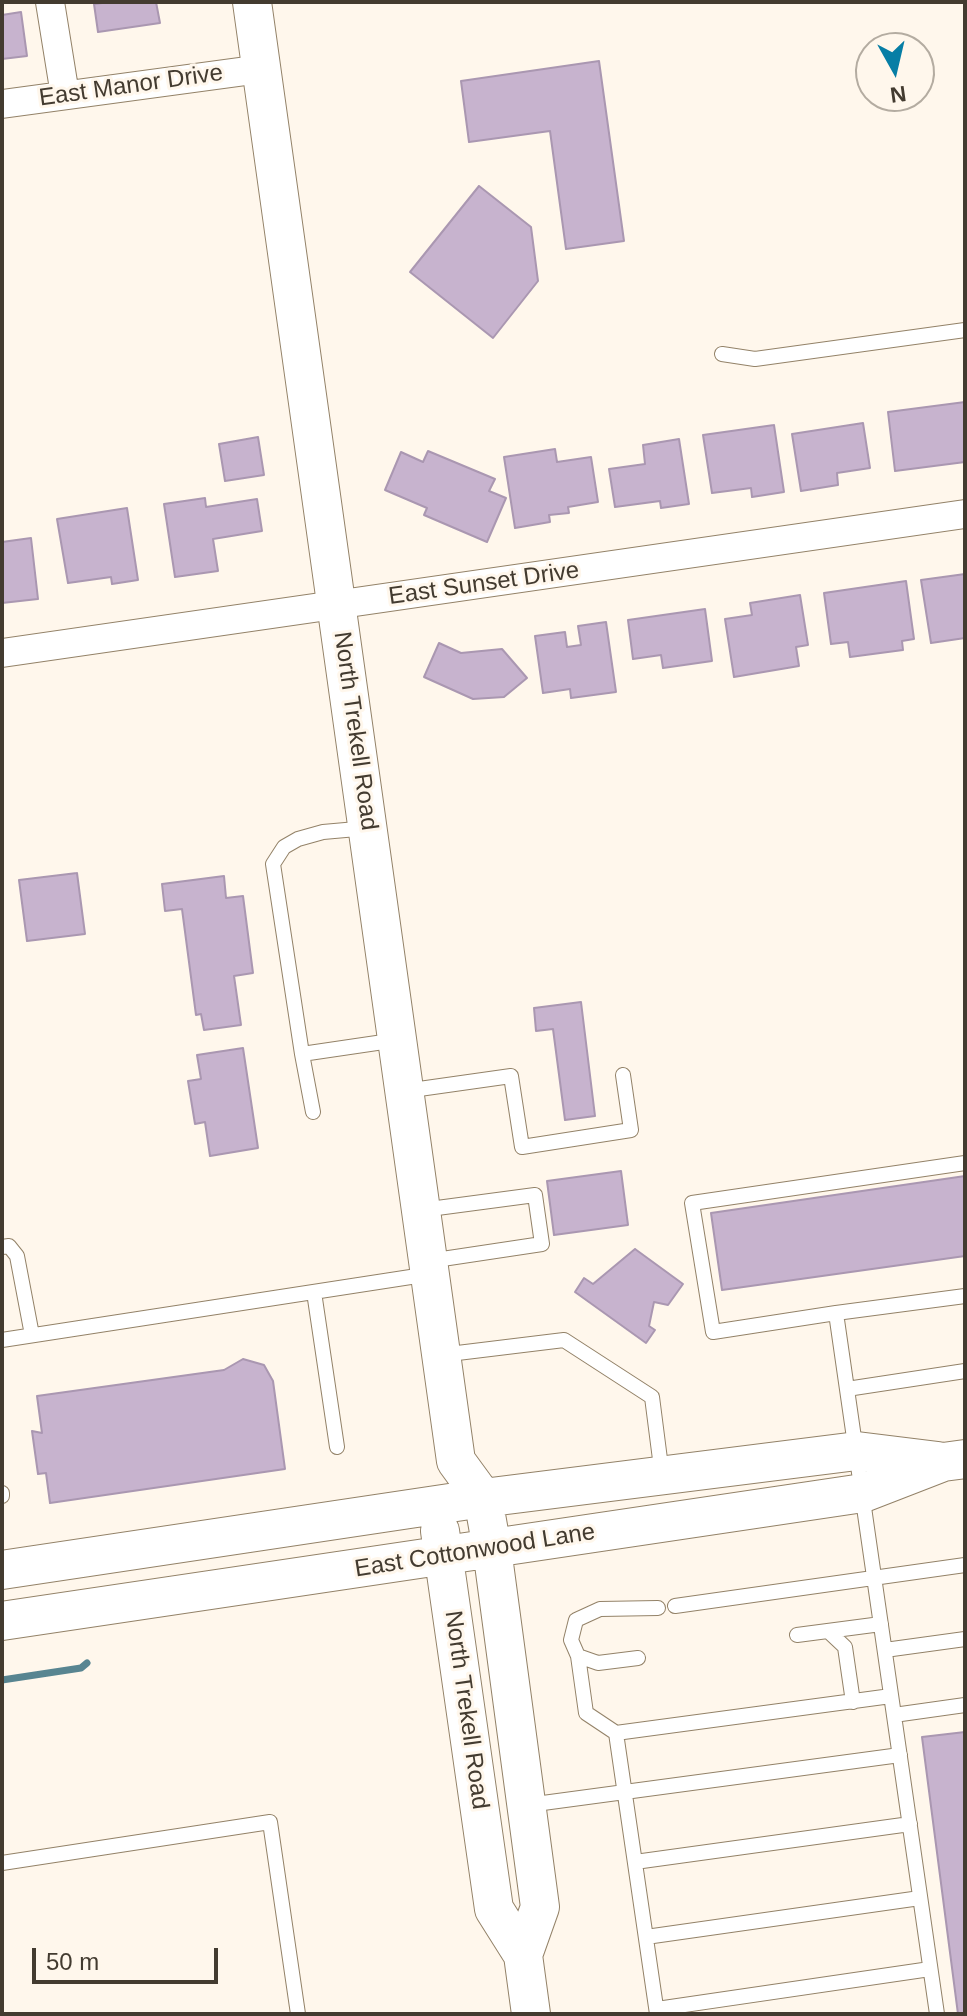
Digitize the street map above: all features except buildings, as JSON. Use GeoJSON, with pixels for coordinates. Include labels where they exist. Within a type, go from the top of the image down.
{"type":"FeatureCollection","features":[{"type":"Feature","properties":{"kind":"main road","name":"North Trekell Road"},"geometry":{"type":"LineString","coordinates":[[252,2],[456,1461],[483,1498],[528,1805],[540,1907],[523,1955]]}},
{"type":"Feature","properties":{"kind":"main road","name":"East Cottonwood Lane"},"geometry":{"type":"LineString","coordinates":[[2,1570],[437,1504],[857,1451],[954,1460]]}},
{"type":"Feature","properties":{"kind":"main road","name":"East Cottonwood Lane"},"geometry":{"type":"LineString","coordinates":[[2,1621],[863,1493],[954,1460]]}},
{"type":"Feature","properties":{"kind":"main road"},"geometry":{"type":"LineString","coordinates":[[437,1504],[456,1461]]}},
{"type":"Feature","properties":{"kind":"main road","name":"North Trekell Road"},"geometry":{"type":"LineString","coordinates":[[437,1504],[494,1909],[523,1955],[531,2014]]}},
{"type":"Feature","properties":{"kind":"street"},"geometry":{"type":"LineString","coordinates":[[50,2],[65,95]]}},
{"type":"Feature","properties":{"kind":"street","name":"East Manor Drive"},"geometry":{"type":"LineString","coordinates":[[2,104],[261,69]]}},
{"type":"Feature","properties":{"kind":"street","name":"East Sunset Drive"},"geometry":{"type":"LineString","coordinates":[[2,653],[965,514]]}},
{"type":"Feature","properties":{"kind":"lane"},"geometry":{"type":"LineString","coordinates":[[722,354],[755,359],[965,330]]}},
{"type":"Feature","properties":{"kind":"lane"},"geometry":{"type":"LineString","coordinates":[[313,1112],[273,864],[284,847],[298,839],[323,832],[368,828]]}},
{"type":"Feature","properties":{"kind":"lane"},"geometry":{"type":"LineString","coordinates":[[302,1054],[397,1040]]}},
{"type":"Feature","properties":{"kind":"lane"},"geometry":{"type":"LineString","coordinates":[[404,1091],[511,1076],[522,1147],[631,1130],[623,1075]]}},
{"type":"Feature","properties":{"kind":"lane"},"geometry":{"type":"LineString","coordinates":[[965,1163],[692,1203],[713,1332],[965,1296]]}},
{"type":"Feature","properties":{"kind":"lane"},"geometry":{"type":"LineString","coordinates":[[2,1340],[314,1292],[542,1244],[535,1195],[421,1210]]}},
{"type":"Feature","properties":{"kind":"lane"},"geometry":{"type":"LineString","coordinates":[[2,1247],[9,1246],[17,1256],[32,1335]]}},
{"type":"Feature","properties":{"kind":"lane"},"geometry":{"type":"LineString","coordinates":[[314,1292],[337,1447]]}},
{"type":"Feature","properties":{"kind":"lane"},"geometry":{"type":"LineString","coordinates":[[836,1313],[937,2014]]}},
{"type":"Feature","properties":{"kind":"lane"},"geometry":{"type":"LineString","coordinates":[[441,1355],[564,1340],[652,1397],[662,1475]]}},
{"type":"Feature","properties":{"kind":"lane"},"geometry":{"type":"LineString","coordinates":[[847,1389],[965,1371]]}},
{"type":"Feature","properties":{"kind":"lane"},"geometry":{"type":"LineString","coordinates":[[675,1606],[965,1565]]}},
{"type":"Feature","properties":{"kind":"lane"},"geometry":{"type":"LineString","coordinates":[[658,1608],[600,1609],[576,1620],[571,1640],[578,1656],[586,1713],[616,1733],[891,1696]]}},
{"type":"Feature","properties":{"kind":"lane"},"geometry":{"type":"LineString","coordinates":[[797,1635],[881,1624]]}},
{"type":"Feature","properties":{"kind":"lane"},"geometry":{"type":"LineString","coordinates":[[828,1631],[845,1647],[853,1702]]}},
{"type":"Feature","properties":{"kind":"lane"},"geometry":{"type":"LineString","coordinates":[[885,1650],[965,1639]]}},
{"type":"Feature","properties":{"kind":"lane"},"geometry":{"type":"LineString","coordinates":[[578,1656],[598,1663],[638,1658]]}},
{"type":"Feature","properties":{"kind":"lane"},"geometry":{"type":"LineString","coordinates":[[894,1715],[965,1705]]}},
{"type":"Feature","properties":{"kind":"lane"},"geometry":{"type":"LineString","coordinates":[[616,1733],[657,2011],[930,1969]]}},
{"type":"Feature","properties":{"kind":"lane"},"geometry":{"type":"LineString","coordinates":[[528,1805],[900,1755]]}},
{"type":"Feature","properties":{"kind":"lane"},"geometry":{"type":"LineString","coordinates":[[2,1863],[270,1822],[298,2014]]}},
{"type":"Feature","properties":{"kind":"lane"},"geometry":{"type":"LineString","coordinates":[[635,1862],[910,1824]]}},
{"type":"Feature","properties":{"kind":"lane"},"geometry":{"type":"LineString","coordinates":[[646,1937],[920,1898]]}},
{"type":"Feature","properties":{"kind":"waterway"},"geometry":{"type":"LineString","coordinates":[[2,1680],[81,1668],[87,1663]]}}]}
